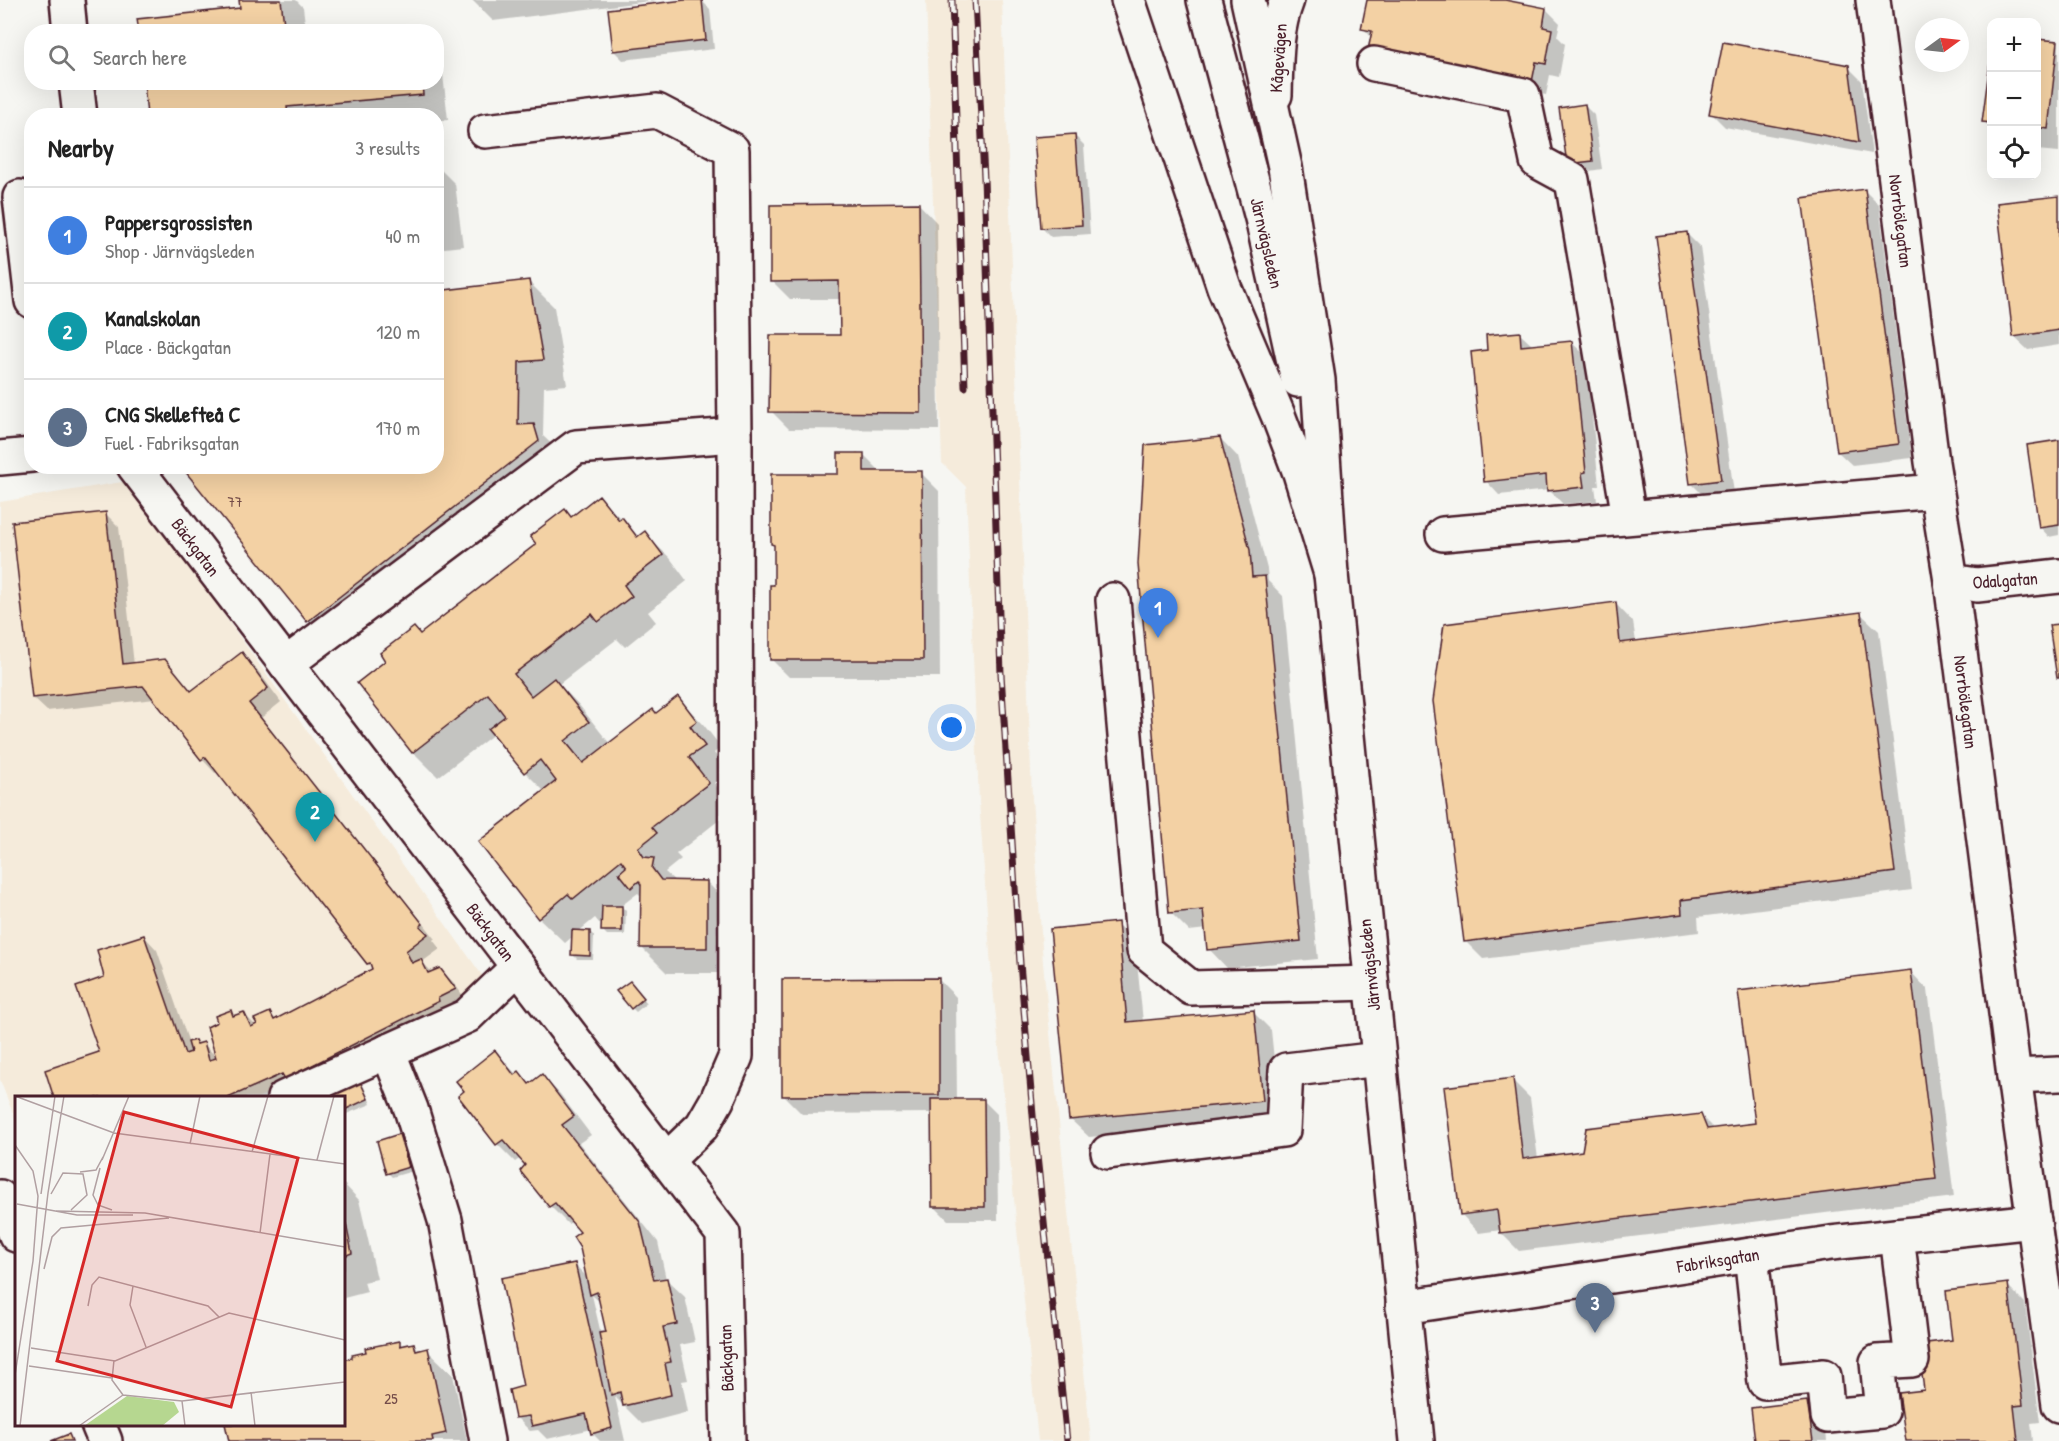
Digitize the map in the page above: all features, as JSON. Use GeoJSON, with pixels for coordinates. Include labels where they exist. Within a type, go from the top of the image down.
{"type":"FeatureCollection","features":[{"type":"Feature","properties":{"kind":"main road"},"geometry":{"type":"LineString","coordinates":[[67,0],[69,24]]}},
{"type":"Feature","properties":{"kind":"main road"},"geometry":{"type":"LineString","coordinates":[[1128,0],[1224,287],[1300,473],[1331,574]]}},
{"type":"Feature","properties":{"kind":"main road","name":"Järnvägsleden"},"geometry":{"type":"LineString","coordinates":[[1204,0],[1262,219],[1304,408],[1326,488]]}},
{"type":"Feature","properties":{"kind":"main road","name":"Järnvägsleden"},"geometry":{"type":"LineString","coordinates":[[1248,0],[1275,118],[1318,380],[1331,574],[1417,1441]]}},
{"type":"Feature","properties":{"kind":"main road","name":"Kågevägen"},"geometry":{"type":"LineString","coordinates":[[1275,118],[1276,47],[1280,18],[1287,0]]}},
{"type":"Feature","properties":{"kind":"main road","name":"Norrbölegatan"},"geometry":{"type":"LineString","coordinates":[[1873,0],[1936,491],[1951,581],[2014,1076],[2059,1405]]}},
{"type":"Feature","properties":{"kind":"main road"},"geometry":{"type":"LineString","coordinates":[[1374,64],[1523,95],[1537,161],[1572,180],[1629,518]]}},
{"type":"Feature","properties":{"kind":"main road"},"geometry":{"type":"LineString","coordinates":[[77,90],[79,108]]}},
{"type":"Feature","properties":{"kind":"main road"},"geometry":{"type":"LineString","coordinates":[[485,131],[657,111],[732,150],[736,1056],[717,1100],[702,1126],[667,1160]]}},
{"type":"Feature","properties":{"kind":"main road"},"geometry":{"type":"LineString","coordinates":[[17,197],[24,246]]}},
{"type":"Feature","properties":{"kind":"main road"},"geometry":{"type":"LineString","coordinates":[[286,664],[576,447],[735,435]]}},
{"type":"Feature","properties":{"kind":"main road"},"geometry":{"type":"LineString","coordinates":[[0,458],[24,456]]}},
{"type":"Feature","properties":{"kind":"main road","name":"Bäckgatan"},"geometry":{"type":"LineString","coordinates":[[140,474],[723,1234],[729,1441]]}},
{"type":"Feature","properties":{"kind":"main road"},"geometry":{"type":"LineString","coordinates":[[1443,534],[1936,491]]}},
{"type":"Feature","properties":{"kind":"main road","name":"Odalgatan"},"geometry":{"type":"LineString","coordinates":[[1951,581],[1977,585],[2059,576]]}},
{"type":"Feature","properties":{"kind":"main road"},"geometry":{"type":"LineString","coordinates":[[1113,600],[1144,950],[1191,988],[1371,983]]}},
{"type":"Feature","properties":{"kind":"main road"},"geometry":{"type":"LineString","coordinates":[[288,1096],[467,1016],[518,967]]}},
{"type":"Feature","properties":{"kind":"main road"},"geometry":{"type":"LineString","coordinates":[[388,1051],[411,1110],[445,1220],[487,1441]]}},
{"type":"Feature","properties":{"kind":"main road"},"geometry":{"type":"LineString","coordinates":[[1108,1152],[1283,1130],[1286,1070],[1379,1059]]}},
{"type":"Feature","properties":{"kind":"main road"},"geometry":{"type":"LineString","coordinates":[[2014,1076],[2059,1074]]}},
{"type":"Feature","properties":{"kind":"main road"},"geometry":{"type":"LineString","coordinates":[[0,1197],[15,1233]]}},
{"type":"Feature","properties":{"kind":"main road","name":"Fabriksgatan"},"geometry":{"type":"LineString","coordinates":[[1403,1307],[1751,1255],[2034,1221]]}},
{"type":"Feature","properties":{"kind":"main road"},"geometry":{"type":"LineString","coordinates":[[1751,1255],[1765,1382],[1824,1376],[1828,1416],[1882,1411],[1877,1362],[1912,1360],[1898,1236]]}},
{"type":"Feature","properties":{"kind":"main road"},"geometry":{"type":"LineString","coordinates":[[98,1426],[105,1441]]}},
{"type":"Feature","properties":{"kind":"shaded area"},"geometry":{"type":"Polygon","coordinates":[[[926,0],[1002,0],[1032,798],[1043,963],[1091,1441],[1038,1441],[991,967],[979,801],[966,487],[942,463],[926,0]]]}},
{"type":"Feature","properties":{"kind":"shaded area"},"geometry":{"type":"Polygon","coordinates":[[[128,481],[484,978],[436,1015],[261,1096],[15,1096],[15,1118],[0,1080],[0,502],[128,481]]]}},
{"type":"Feature","properties":{"kind":"building"},"geometry":{"type":"Polygon","coordinates":[[[239,0],[281,0],[284,24],[138,24],[137,19],[240,8],[239,0]]]}},
{"type":"Feature","properties":{"kind":"building"},"geometry":{"type":"Polygon","coordinates":[[[702,0],[706,40],[613,51],[608,9],[702,0]]]}},
{"type":"Feature","properties":{"kind":"building"},"geometry":{"type":"Polygon","coordinates":[[[1367,0],[1505,0],[1546,8],[1543,27],[1552,29],[1546,64],[1536,62],[1532,82],[1368,50],[1372,31],[1361,29],[1367,0]]]}},
{"type":"Feature","properties":{"kind":"building"},"geometry":{"type":"Polygon","coordinates":[[[2041,39],[2058,41],[2048,129],[2041,128],[2041,39]]]}},
{"type":"Feature","properties":{"kind":"building"},"geometry":{"type":"Polygon","coordinates":[[[1723,42],[1849,65],[1859,142],[1709,114],[1723,42]]]}},
{"type":"Feature","properties":{"kind":"building"},"geometry":{"type":"Polygon","coordinates":[[[1987,84],[1987,122],[1982,122],[1987,84]]]}},
{"type":"Feature","properties":{"kind":"building"},"geometry":{"type":"Polygon","coordinates":[[[145,90],[423,90],[423,95],[287,108],[146,108],[145,90]]]}},
{"type":"Feature","properties":{"kind":"building"},"geometry":{"type":"Polygon","coordinates":[[[1585,104],[1593,161],[1567,164],[1559,108],[1585,104]]]}},
{"type":"Feature","properties":{"kind":"building"},"geometry":{"type":"Polygon","coordinates":[[[1075,134],[1082,225],[1041,228],[1034,137],[1075,134]]]}},
{"type":"Feature","properties":{"kind":"building"},"geometry":{"type":"Polygon","coordinates":[[[1865,189],[1899,444],[1837,452],[1802,198],[1865,189]]]}},
{"type":"Feature","properties":{"kind":"building"},"geometry":{"type":"Polygon","coordinates":[[[2059,196],[2059,330],[2013,337],[1997,203],[2059,196]]]}},
{"type":"Feature","properties":{"kind":"building"},"geometry":{"type":"Polygon","coordinates":[[[919,203],[921,413],[769,412],[770,335],[840,335],[839,281],[770,282],[770,205],[919,203]]]}},
{"type":"Feature","properties":{"kind":"building"},"geometry":{"type":"Polygon","coordinates":[[[1687,232],[1721,480],[1690,484],[1656,236],[1687,232]]]}},
{"type":"Feature","properties":{"kind":"building"},"geometry":{"type":"Polygon","coordinates":[[[529,280],[543,360],[519,362],[518,425],[534,424],[539,441],[307,622],[187,474],[444,474],[444,290],[529,280]]]}},
{"type":"Feature","properties":{"kind":"building"},"geometry":{"type":"Polygon","coordinates":[[[1520,332],[1521,346],[1572,341],[1586,472],[1582,473],[1584,487],[1547,491],[1546,475],[1484,482],[1471,352],[1487,350],[1486,335],[1520,332]]]}},
{"type":"Feature","properties":{"kind":"building"},"geometry":{"type":"Polygon","coordinates":[[[1220,437],[1250,550],[1252,577],[1265,576],[1301,941],[1207,950],[1203,910],[1169,913],[1138,564],[1145,445],[1220,437]]]}},
{"type":"Feature","properties":{"kind":"building"},"geometry":{"type":"Polygon","coordinates":[[[2059,440],[2059,525],[2039,528],[2027,445],[2059,440]]]}},
{"type":"Feature","properties":{"kind":"building"},"geometry":{"type":"Polygon","coordinates":[[[838,453],[864,453],[864,471],[922,471],[923,660],[770,660],[770,585],[774,585],[774,545],[771,544],[771,474],[838,474],[838,453]]]}},
{"type":"Feature","properties":{"kind":"building"},"geometry":{"type":"Polygon","coordinates":[[[599,495],[619,520],[622,517],[637,537],[645,531],[663,555],[624,585],[632,596],[598,622],[592,614],[514,674],[531,696],[554,678],[589,722],[565,741],[583,763],[653,709],[656,713],[678,696],[697,721],[690,726],[705,746],[689,757],[709,783],[652,827],[657,833],[638,848],[644,857],[654,858],[652,868],[661,880],[707,881],[707,948],[640,948],[641,885],[639,881],[631,888],[619,873],[626,867],[621,860],[573,899],[568,894],[538,919],[478,842],[556,781],[540,760],[524,773],[488,729],[505,716],[488,694],[412,753],[357,683],[385,661],[380,653],[414,627],[420,634],[536,544],[530,536],[565,509],[571,517],[599,495]]]}},
{"type":"Feature","properties":{"kind":"building"},"geometry":{"type":"Polygon","coordinates":[[[106,512],[123,664],[165,659],[191,691],[242,652],[268,688],[249,703],[423,924],[420,926],[428,934],[406,951],[412,963],[421,959],[428,973],[440,968],[456,989],[438,998],[439,1001],[285,1079],[282,1074],[232,1096],[53,1096],[45,1070],[99,1052],[76,987],[104,977],[97,950],[144,935],[185,1054],[191,1052],[188,1042],[195,1040],[197,1044],[204,1042],[209,1060],[216,1058],[207,1027],[217,1022],[215,1016],[231,1010],[233,1016],[244,1012],[251,1027],[257,1024],[254,1019],[270,1012],[274,1020],[372,969],[370,963],[367,964],[205,757],[201,760],[143,686],[32,698],[12,522],[106,512]]]}},
{"type":"Feature","properties":{"kind":"building"},"geometry":{"type":"Polygon","coordinates":[[[1616,602],[1620,643],[1861,612],[1895,872],[1681,900],[1682,914],[1464,942],[1433,701],[1444,624],[1616,602]]]}},
{"type":"Feature","properties":{"kind":"building"},"geometry":{"type":"Polygon","coordinates":[[[2059,624],[2059,678],[2057,678],[2049,625],[2059,624]]]}},
{"type":"Feature","properties":{"kind":"building"},"geometry":{"type":"Polygon","coordinates":[[[602,906],[622,906],[622,931],[601,931],[602,906]]]}},
{"type":"Feature","properties":{"kind":"building"},"geometry":{"type":"Polygon","coordinates":[[[1118,922],[1127,1022],[1254,1010],[1263,1101],[1069,1120],[1050,929],[1118,922]]]}},
{"type":"Feature","properties":{"kind":"building"},"geometry":{"type":"Polygon","coordinates":[[[572,930],[590,931],[590,956],[571,955],[572,930]]]}},
{"type":"Feature","properties":{"kind":"building"},"geometry":{"type":"Polygon","coordinates":[[[1911,970],[1936,1179],[1500,1233],[1497,1210],[1460,1215],[1444,1087],[1513,1078],[1523,1159],[1582,1151],[1586,1128],[1701,1114],[1707,1129],[1755,1123],[1738,991],[1911,970]]]}},
{"type":"Feature","properties":{"kind":"building"},"geometry":{"type":"Polygon","coordinates":[[[939,978],[939,1095],[782,1096],[782,979],[939,978]]]}},
{"type":"Feature","properties":{"kind":"building"},"geometry":{"type":"Polygon","coordinates":[[[630,981],[644,998],[631,1009],[616,991],[630,981]]]}},
{"type":"Feature","properties":{"kind":"building"},"geometry":{"type":"Polygon","coordinates":[[[495,1050],[514,1075],[519,1071],[529,1084],[542,1074],[574,1116],[562,1125],[640,1222],[654,1280],[667,1278],[677,1324],[663,1327],[671,1362],[665,1363],[671,1395],[623,1406],[620,1392],[611,1395],[599,1333],[606,1332],[597,1292],[590,1295],[580,1248],[573,1237],[580,1232],[555,1203],[549,1207],[520,1171],[525,1165],[503,1140],[496,1145],[458,1096],[464,1091],[456,1081],[495,1050]]]}},
{"type":"Feature","properties":{"kind":"building"},"geometry":{"type":"Polygon","coordinates":[[[360,1081],[368,1099],[345,1110],[345,1096],[324,1096],[360,1081]]]}},
{"type":"Feature","properties":{"kind":"building"},"geometry":{"type":"Polygon","coordinates":[[[931,1099],[984,1099],[985,1207],[932,1207],[931,1099]]]}},
{"type":"Feature","properties":{"kind":"building"},"geometry":{"type":"Polygon","coordinates":[[[399,1134],[409,1167],[386,1174],[377,1141],[399,1134]]]}},
{"type":"Feature","properties":{"kind":"building"},"geometry":{"type":"Polygon","coordinates":[[[345,1219],[352,1253],[345,1256],[345,1219]]]}},
{"type":"Feature","properties":{"kind":"building"},"geometry":{"type":"Polygon","coordinates":[[[575,1263],[612,1428],[591,1434],[586,1414],[532,1426],[529,1416],[515,1418],[509,1390],[523,1386],[501,1278],[575,1263]]]}},
{"type":"Feature","properties":{"kind":"building"},"geometry":{"type":"Polygon","coordinates":[[[2008,1283],[2023,1405],[2014,1406],[2018,1441],[1906,1441],[1899,1393],[1924,1390],[1918,1344],[1952,1340],[1946,1291],[2008,1283]]]}},
{"type":"Feature","properties":{"kind":"building"},"geometry":{"type":"Polygon","coordinates":[[[400,1341],[400,1346],[414,1343],[416,1351],[428,1348],[446,1433],[432,1436],[433,1441],[229,1441],[225,1426],[345,1426],[345,1360],[352,1358],[352,1355],[366,1352],[365,1348],[400,1341]]]}},
{"type":"Feature","properties":{"kind":"building"},"geometry":{"type":"Polygon","coordinates":[[[1807,1401],[1813,1441],[1755,1441],[1751,1408],[1807,1401]]]}},
{"type":"Feature","properties":{"kind":"building"},"geometry":{"type":"Polygon","coordinates":[[[69,1434],[72,1441],[51,1441],[69,1434]]]}},
{"type":"Feature","properties":{"kind":"railway"},"geometry":{"type":"LineString","coordinates":[[952,0],[965,387]]}},
{"type":"Feature","properties":{"kind":"railway"},"geometry":{"type":"LineString","coordinates":[[975,0],[984,178],[1001,674],[1020,963],[1034,1127],[1067,1441]]}},
{"type":"Feature","properties":{"kind":"place","name":"Pappersgrossisten"},"geometry":{"type":"Point","coordinates":[1158,638]}},
{"type":"Feature","properties":{"kind":"place","name":"Kanalskolan"},"geometry":{"type":"Point","coordinates":[315,842]}},
{"type":"Feature","properties":{"kind":"place","name":"CNG Skellefteå C"},"geometry":{"type":"Point","coordinates":[1595,1333]}}]}
